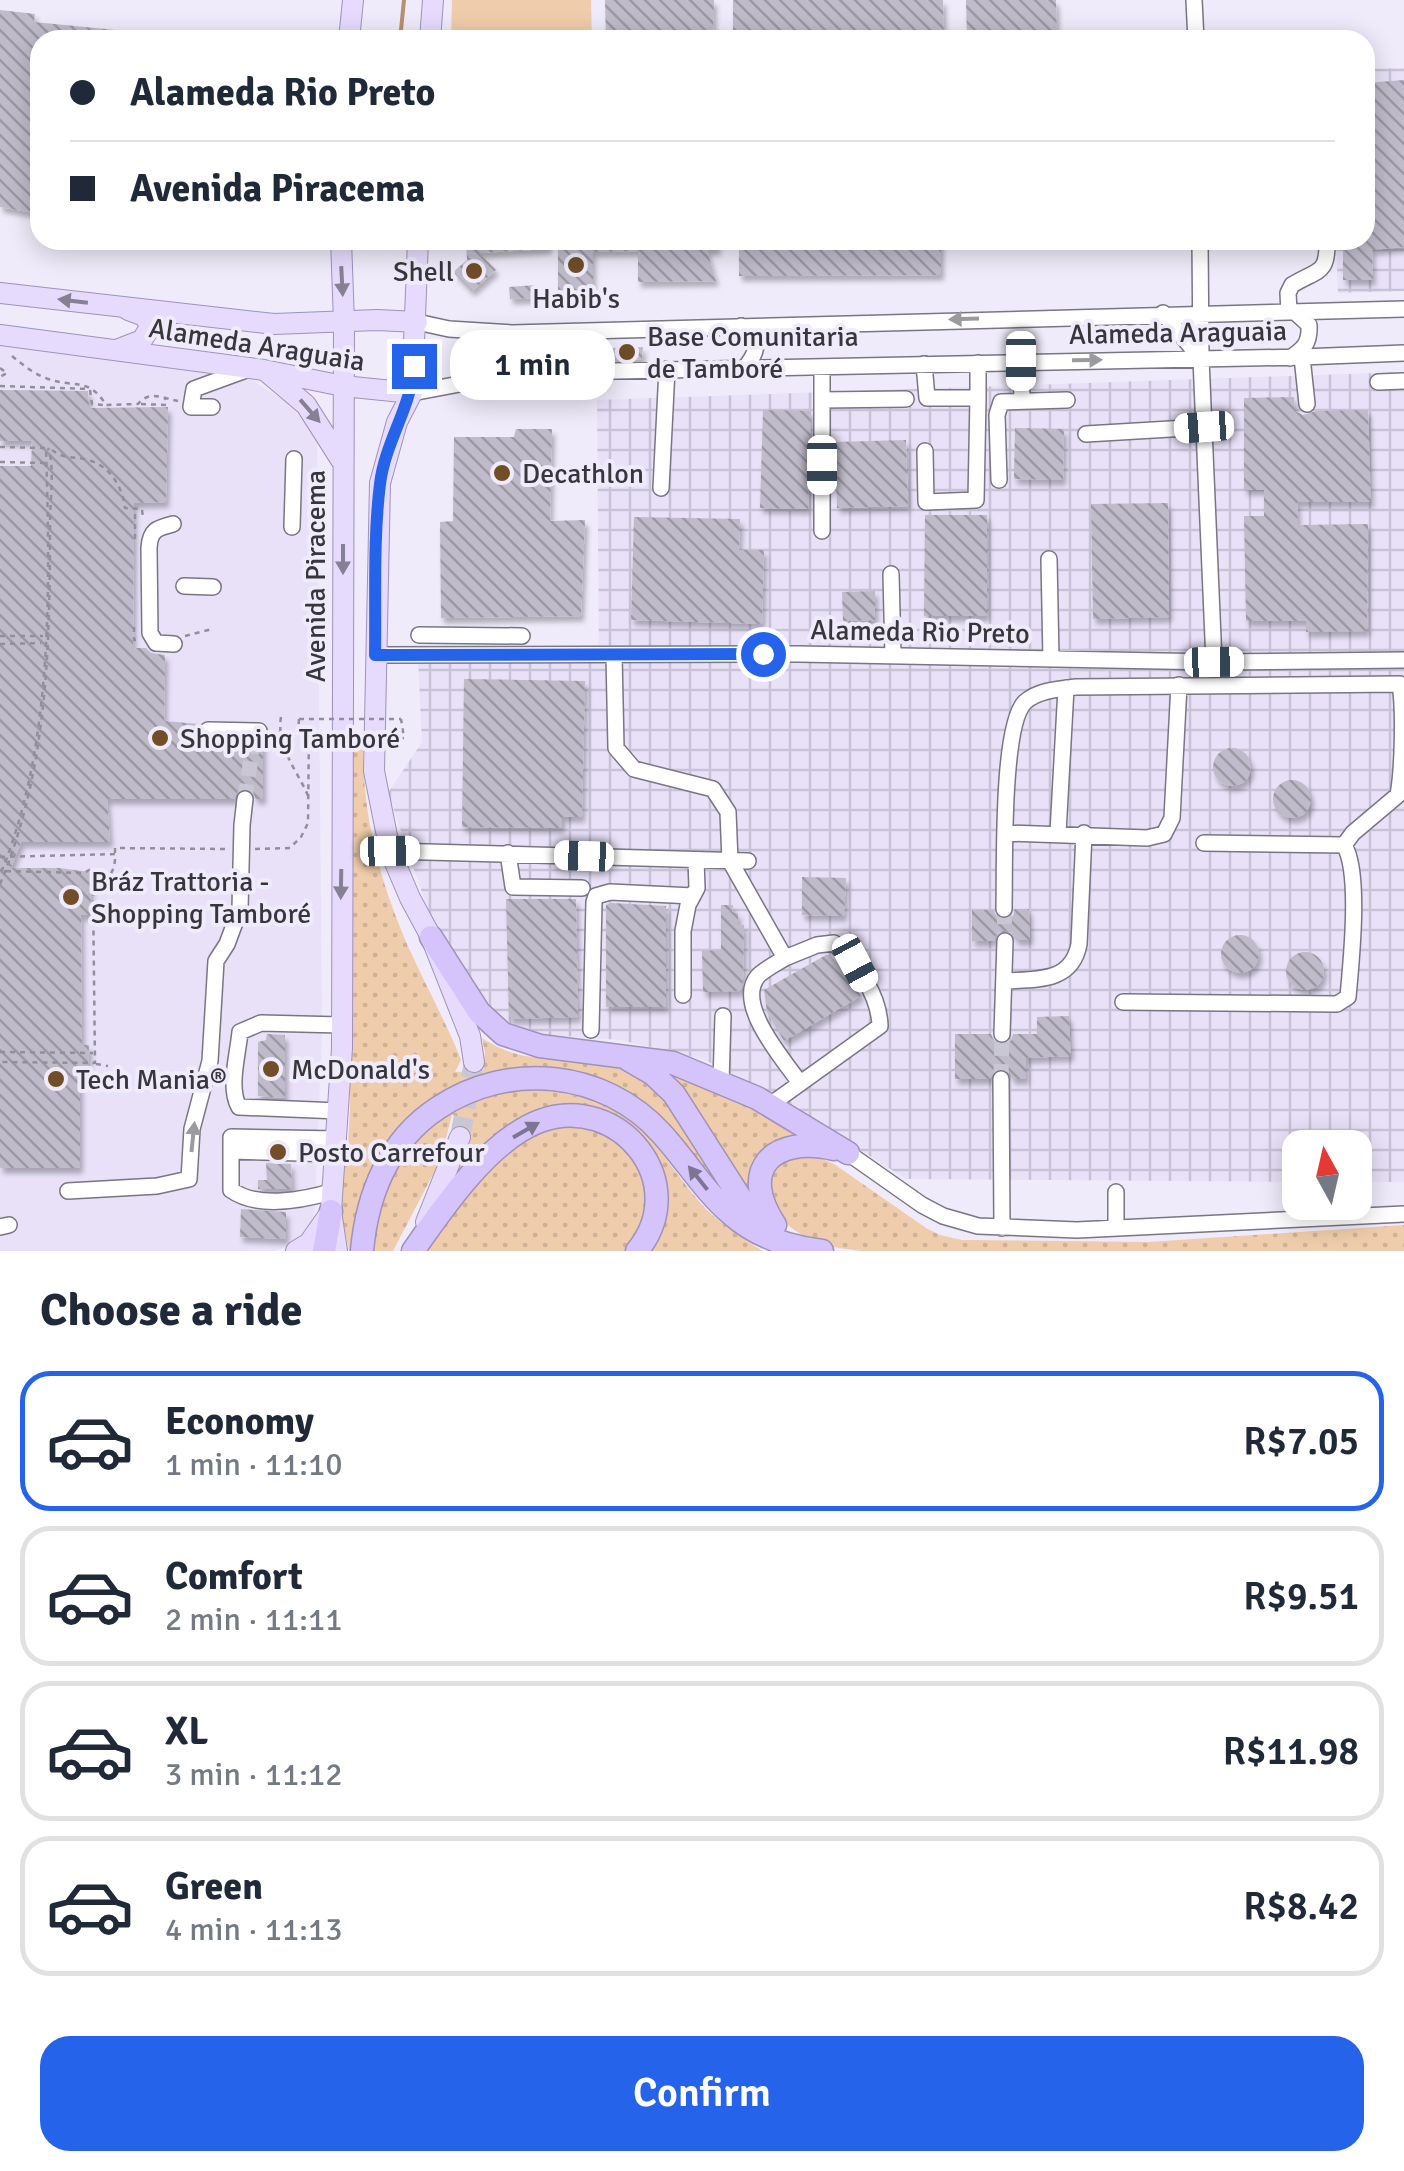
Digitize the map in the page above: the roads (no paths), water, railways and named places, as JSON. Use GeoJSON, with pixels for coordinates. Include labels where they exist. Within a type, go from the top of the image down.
{"type":"FeatureCollection","features":[{"type":"Feature","properties":{"kind":"highway"},"geometry":{"type":"LineString","coordinates":[[432,937],[479,1012],[503,1034],[540,1046],[673,1063],[770,1104],[848,1153]]}},
{"type":"Feature","properties":{"kind":"highway"},"geometry":{"type":"LineString","coordinates":[[618,1054],[664,1082],[741,1199],[783,1242]]}},
{"type":"Feature","properties":{"kind":"highway"},"geometry":{"type":"LineString","coordinates":[[362,1251],[370,1201],[384,1165],[413,1127],[450,1100],[490,1084],[546,1077],[590,1086],[637,1109],[733,1216],[783,1242],[822,1251]]}},
{"type":"Feature","properties":{"kind":"highway"},"geometry":{"type":"LineString","coordinates":[[413,1251],[438,1214],[496,1150],[536,1122],[576,1115],[594,1118],[627,1135],[648,1161],[656,1196],[655,1216],[638,1251]]}},
{"type":"Feature","properties":{"kind":"highway"},"geometry":{"type":"LineString","coordinates":[[783,1242],[758,1192],[761,1169],[774,1154],[797,1144],[848,1153]]}},
{"type":"Feature","properties":{"kind":"highway"},"geometry":{"type":"LineString","coordinates":[[324,1251],[332,1201]]}},
{"type":"Feature","properties":{"kind":"main road"},"geometry":{"type":"LineString","coordinates":[[351,30],[353,0]]}},
{"type":"Feature","properties":{"kind":"main road"},"geometry":{"type":"LineString","coordinates":[[431,30],[433,0]]}},
{"type":"Feature","properties":{"kind":"main road","name":"Avenida Piracema"},"geometry":{"type":"LineString","coordinates":[[337,1251],[332,1201],[338,1146],[341,1025],[341,250]]}},
{"type":"Feature","properties":{"kind":"main road"},"geometry":{"type":"LineString","coordinates":[[418,250],[412,393],[397,422],[380,483],[374,771],[390,851],[432,937],[470,1036],[474,1062]]}},
{"type":"Feature","properties":{"kind":"main road","name":"Alameda Araguaia"},"geometry":{"type":"LineString","coordinates":[[0,293],[274,324],[417,322]]}},
{"type":"Feature","properties":{"kind":"main road"},"geometry":{"type":"LineString","coordinates":[[117,349],[142,340],[151,326],[144,316],[120,308]]}},
{"type":"Feature","properties":{"kind":"main road","name":"Alameda Araguaia"},"geometry":{"type":"LineString","coordinates":[[0,334],[412,393]]}},
{"type":"Feature","properties":{"kind":"main road"},"geometry":{"type":"LineString","coordinates":[[257,369],[306,404],[342,461]]}},
{"type":"Feature","properties":{"kind":"main road"},"geometry":{"type":"LineString","coordinates":[[413,1251],[460,1136]]}},
{"type":"Feature","properties":{"kind":"main road"},"geometry":{"type":"LineString","coordinates":[[296,1251],[309,1242],[332,1201]]}},
{"type":"Feature","properties":{"kind":"street"},"geometry":{"type":"LineString","coordinates":[[1194,0],[1196,30]]}},
{"type":"Feature","properties":{"kind":"street"},"geometry":{"type":"LineString","coordinates":[[1200,250],[1214,662]]}},
{"type":"Feature","properties":{"kind":"street"},"geometry":{"type":"LineString","coordinates":[[1307,404],[1296,358],[1309,339],[1309,325],[1293,312],[1288,292],[1292,285],[1321,271],[1327,263],[1327,250]]}},
{"type":"Feature","properties":{"kind":"street","name":"Alameda Araguaia"},"geometry":{"type":"LineString","coordinates":[[417,322],[449,329],[512,333],[1404,308]]}},
{"type":"Feature","properties":{"kind":"street"},"geometry":{"type":"LineString","coordinates":[[1330,356],[1318,331],[1323,317],[1331,311]]}},
{"type":"Feature","properties":{"kind":"street"},"geometry":{"type":"LineString","coordinates":[[1163,313],[1201,359]]}},
{"type":"Feature","properties":{"kind":"street"},"geometry":{"type":"LineString","coordinates":[[741,326],[753,333],[756,343],[752,359],[744,368]]}},
{"type":"Feature","properties":{"kind":"street","name":"Alameda Araguaia"},"geometry":{"type":"LineString","coordinates":[[412,393],[517,373],[1296,358],[1404,352]]}},
{"type":"Feature","properties":{"kind":"street"},"geometry":{"type":"LineString","coordinates":[[1021,361],[1022,401]]}},
{"type":"Feature","properties":{"kind":"street"},"geometry":{"type":"LineString","coordinates":[[926,452],[926,502],[976,500],[978,362]]}},
{"type":"Feature","properties":{"kind":"street"},"geometry":{"type":"LineString","coordinates":[[924,364],[927,398],[978,398]]}},
{"type":"Feature","properties":{"kind":"street"},"geometry":{"type":"LineString","coordinates":[[822,366],[822,530]]}},
{"type":"Feature","properties":{"kind":"street"},"geometry":{"type":"LineString","coordinates":[[212,407],[191,406],[191,394],[201,384],[257,369]]}},
{"type":"Feature","properties":{"kind":"street"},"geometry":{"type":"LineString","coordinates":[[661,488],[666,369]]}},
{"type":"Feature","properties":{"kind":"street"},"geometry":{"type":"LineString","coordinates":[[1378,382],[1404,382]]}},
{"type":"Feature","properties":{"kind":"street"},"geometry":{"type":"LineString","coordinates":[[822,400],[906,399]]}},
{"type":"Feature","properties":{"kind":"street"},"geometry":{"type":"LineString","coordinates":[[999,480],[1001,402],[1067,400]]}},
{"type":"Feature","properties":{"kind":"street"},"geometry":{"type":"LineString","coordinates":[[1086,434],[1204,427]]}},
{"type":"Feature","properties":{"kind":"street"},"geometry":{"type":"LineString","coordinates":[[292,527],[294,459]]}},
{"type":"Feature","properties":{"kind":"street"},"geometry":{"type":"LineString","coordinates":[[173,524],[154,529],[149,548],[150,634],[156,642],[174,644]]}},
{"type":"Feature","properties":{"kind":"street"},"geometry":{"type":"LineString","coordinates":[[1048,559],[1051,659]]}},
{"type":"Feature","properties":{"kind":"street"},"geometry":{"type":"LineString","coordinates":[[892,574],[894,656]]}},
{"type":"Feature","properties":{"kind":"street"},"geometry":{"type":"LineString","coordinates":[[184,586],[213,588]]}},
{"type":"Feature","properties":{"kind":"street"},"geometry":{"type":"LineString","coordinates":[[419,655],[419,628],[522,636]]}},
{"type":"Feature","properties":{"kind":"street","name":"Alameda Rio Preto"},"geometry":{"type":"LineString","coordinates":[[375,655],[1404,660]]}},
{"type":"Feature","properties":{"kind":"street"},"geometry":{"type":"LineString","coordinates":[[614,655],[616,748],[634,769],[713,789],[728,812],[730,861],[785,958]]}},
{"type":"Feature","properties":{"kind":"street"},"geometry":{"type":"LineString","coordinates":[[1006,832],[1147,838],[1164,834],[1172,818],[1179,684]]}},
{"type":"Feature","properties":{"kind":"street"},"geometry":{"type":"LineString","coordinates":[[1004,909],[1010,749],[1015,716],[1026,701],[1049,690],[1179,684],[1400,684],[1404,712],[1398,795],[1344,845]]}},
{"type":"Feature","properties":{"kind":"street"},"geometry":{"type":"LineString","coordinates":[[1058,833],[1066,688]]}},
{"type":"Feature","properties":{"kind":"street"},"geometry":{"type":"LineString","coordinates":[[208,730],[259,731]]}},
{"type":"Feature","properties":{"kind":"street"},"geometry":{"type":"LineString","coordinates":[[68,1191],[157,1186],[190,1180],[192,1129],[210,1061],[216,961],[240,909],[245,800]]}},
{"type":"Feature","properties":{"kind":"street"},"geometry":{"type":"LineString","coordinates":[[1004,981],[1055,977],[1074,961],[1079,944],[1084,833]]}},
{"type":"Feature","properties":{"kind":"street"},"geometry":{"type":"LineString","coordinates":[[1204,843],[1344,845]]}},
{"type":"Feature","properties":{"kind":"street"},"geometry":{"type":"LineString","coordinates":[[1123,1002],[1270,1000],[1338,1004],[1348,997],[1353,902],[1350,855],[1344,845]]}},
{"type":"Feature","properties":{"kind":"street"},"geometry":{"type":"LineString","coordinates":[[390,851],[748,862]]}},
{"type":"Feature","properties":{"kind":"street"},"geometry":{"type":"LineString","coordinates":[[508,853],[512,887],[582,888]]}},
{"type":"Feature","properties":{"kind":"street"},"geometry":{"type":"LineString","coordinates":[[682,995],[683,930],[697,888],[696,860]]}},
{"type":"Feature","properties":{"kind":"street"},"geometry":{"type":"LineString","coordinates":[[591,1030],[596,896],[610,892],[692,896]]}},
{"type":"Feature","properties":{"kind":"street"},"geometry":{"type":"LineString","coordinates":[[1002,1034],[1005,941]]}},
{"type":"Feature","properties":{"kind":"street"},"geometry":{"type":"LineString","coordinates":[[770,1104],[800,1083],[880,1026],[880,1010],[855,963],[834,943],[816,944],[758,976],[750,1000],[760,1025],[800,1083]]}},
{"type":"Feature","properties":{"kind":"street"},"geometry":{"type":"LineString","coordinates":[[721,1082],[723,1016]]}},
{"type":"Feature","properties":{"kind":"street"},"geometry":{"type":"LineString","coordinates":[[339,1111],[238,1107],[234,1087],[240,1032],[261,1023],[341,1025]]}},
{"type":"Feature","properties":{"kind":"street"},"geometry":{"type":"LineString","coordinates":[[1000,1079],[1002,1228]]}},
{"type":"Feature","properties":{"kind":"street"},"geometry":{"type":"LineString","coordinates":[[332,1201],[242,1198],[231,1190],[231,1137],[338,1146]]}},
{"type":"Feature","properties":{"kind":"street"},"geometry":{"type":"LineString","coordinates":[[848,1153],[897,1190],[943,1216],[978,1226],[1116,1228],[1404,1214]]}},
{"type":"Feature","properties":{"kind":"street"},"geometry":{"type":"LineString","coordinates":[[1116,1192],[1116,1228]]}},
{"type":"Feature","properties":{"kind":"waterway"},"geometry":{"type":"LineString","coordinates":[[401,30],[404,0]]}},
{"type":"Feature","properties":{"kind":"tunnel"},"geometry":{"type":"LineString","coordinates":[[245,799],[253,745]]}},
{"type":"Feature","properties":{"kind":"tunnel"},"geometry":{"type":"LineString","coordinates":[[1004,909],[1005,941]]}},
{"type":"Feature","properties":{"kind":"tunnel"},"geometry":{"type":"LineString","coordinates":[[1001,1079],[1002,1034]]}},
{"type":"Feature","properties":{"kind":"tunnel"},"geometry":{"type":"LineString","coordinates":[[460,1137],[474,1062]]}},
{"type":"Feature","properties":{"kind":"place","name":"Habib's"},"geometry":{"type":"Point","coordinates":[576,265]}},
{"type":"Feature","properties":{"kind":"place","name":"Shell"},"geometry":{"type":"Point","coordinates":[474,271]}},
{"type":"Feature","properties":{"kind":"place","name":"Base Comunitaria de Tamboré"},"geometry":{"type":"Point","coordinates":[627,352]}},
{"type":"Feature","properties":{"kind":"place","name":"Decathlon"},"geometry":{"type":"Point","coordinates":[502,473]}},
{"type":"Feature","properties":{"kind":"place","name":"Shopping Tamboré"},"geometry":{"type":"Point","coordinates":[160,738]}},
{"type":"Feature","properties":{"kind":"place","name":"Bráz Trattoria - Shopping Tamboré"},"geometry":{"type":"Point","coordinates":[71,897]}},
{"type":"Feature","properties":{"kind":"place","name":"McDonald's"},"geometry":{"type":"Point","coordinates":[271,1069]}},
{"type":"Feature","properties":{"kind":"place","name":"Tech Mania®"},"geometry":{"type":"Point","coordinates":[56,1079]}},
{"type":"Feature","properties":{"kind":"place","name":"Posto Carrefour"},"geometry":{"type":"Point","coordinates":[278,1152]}}]}
